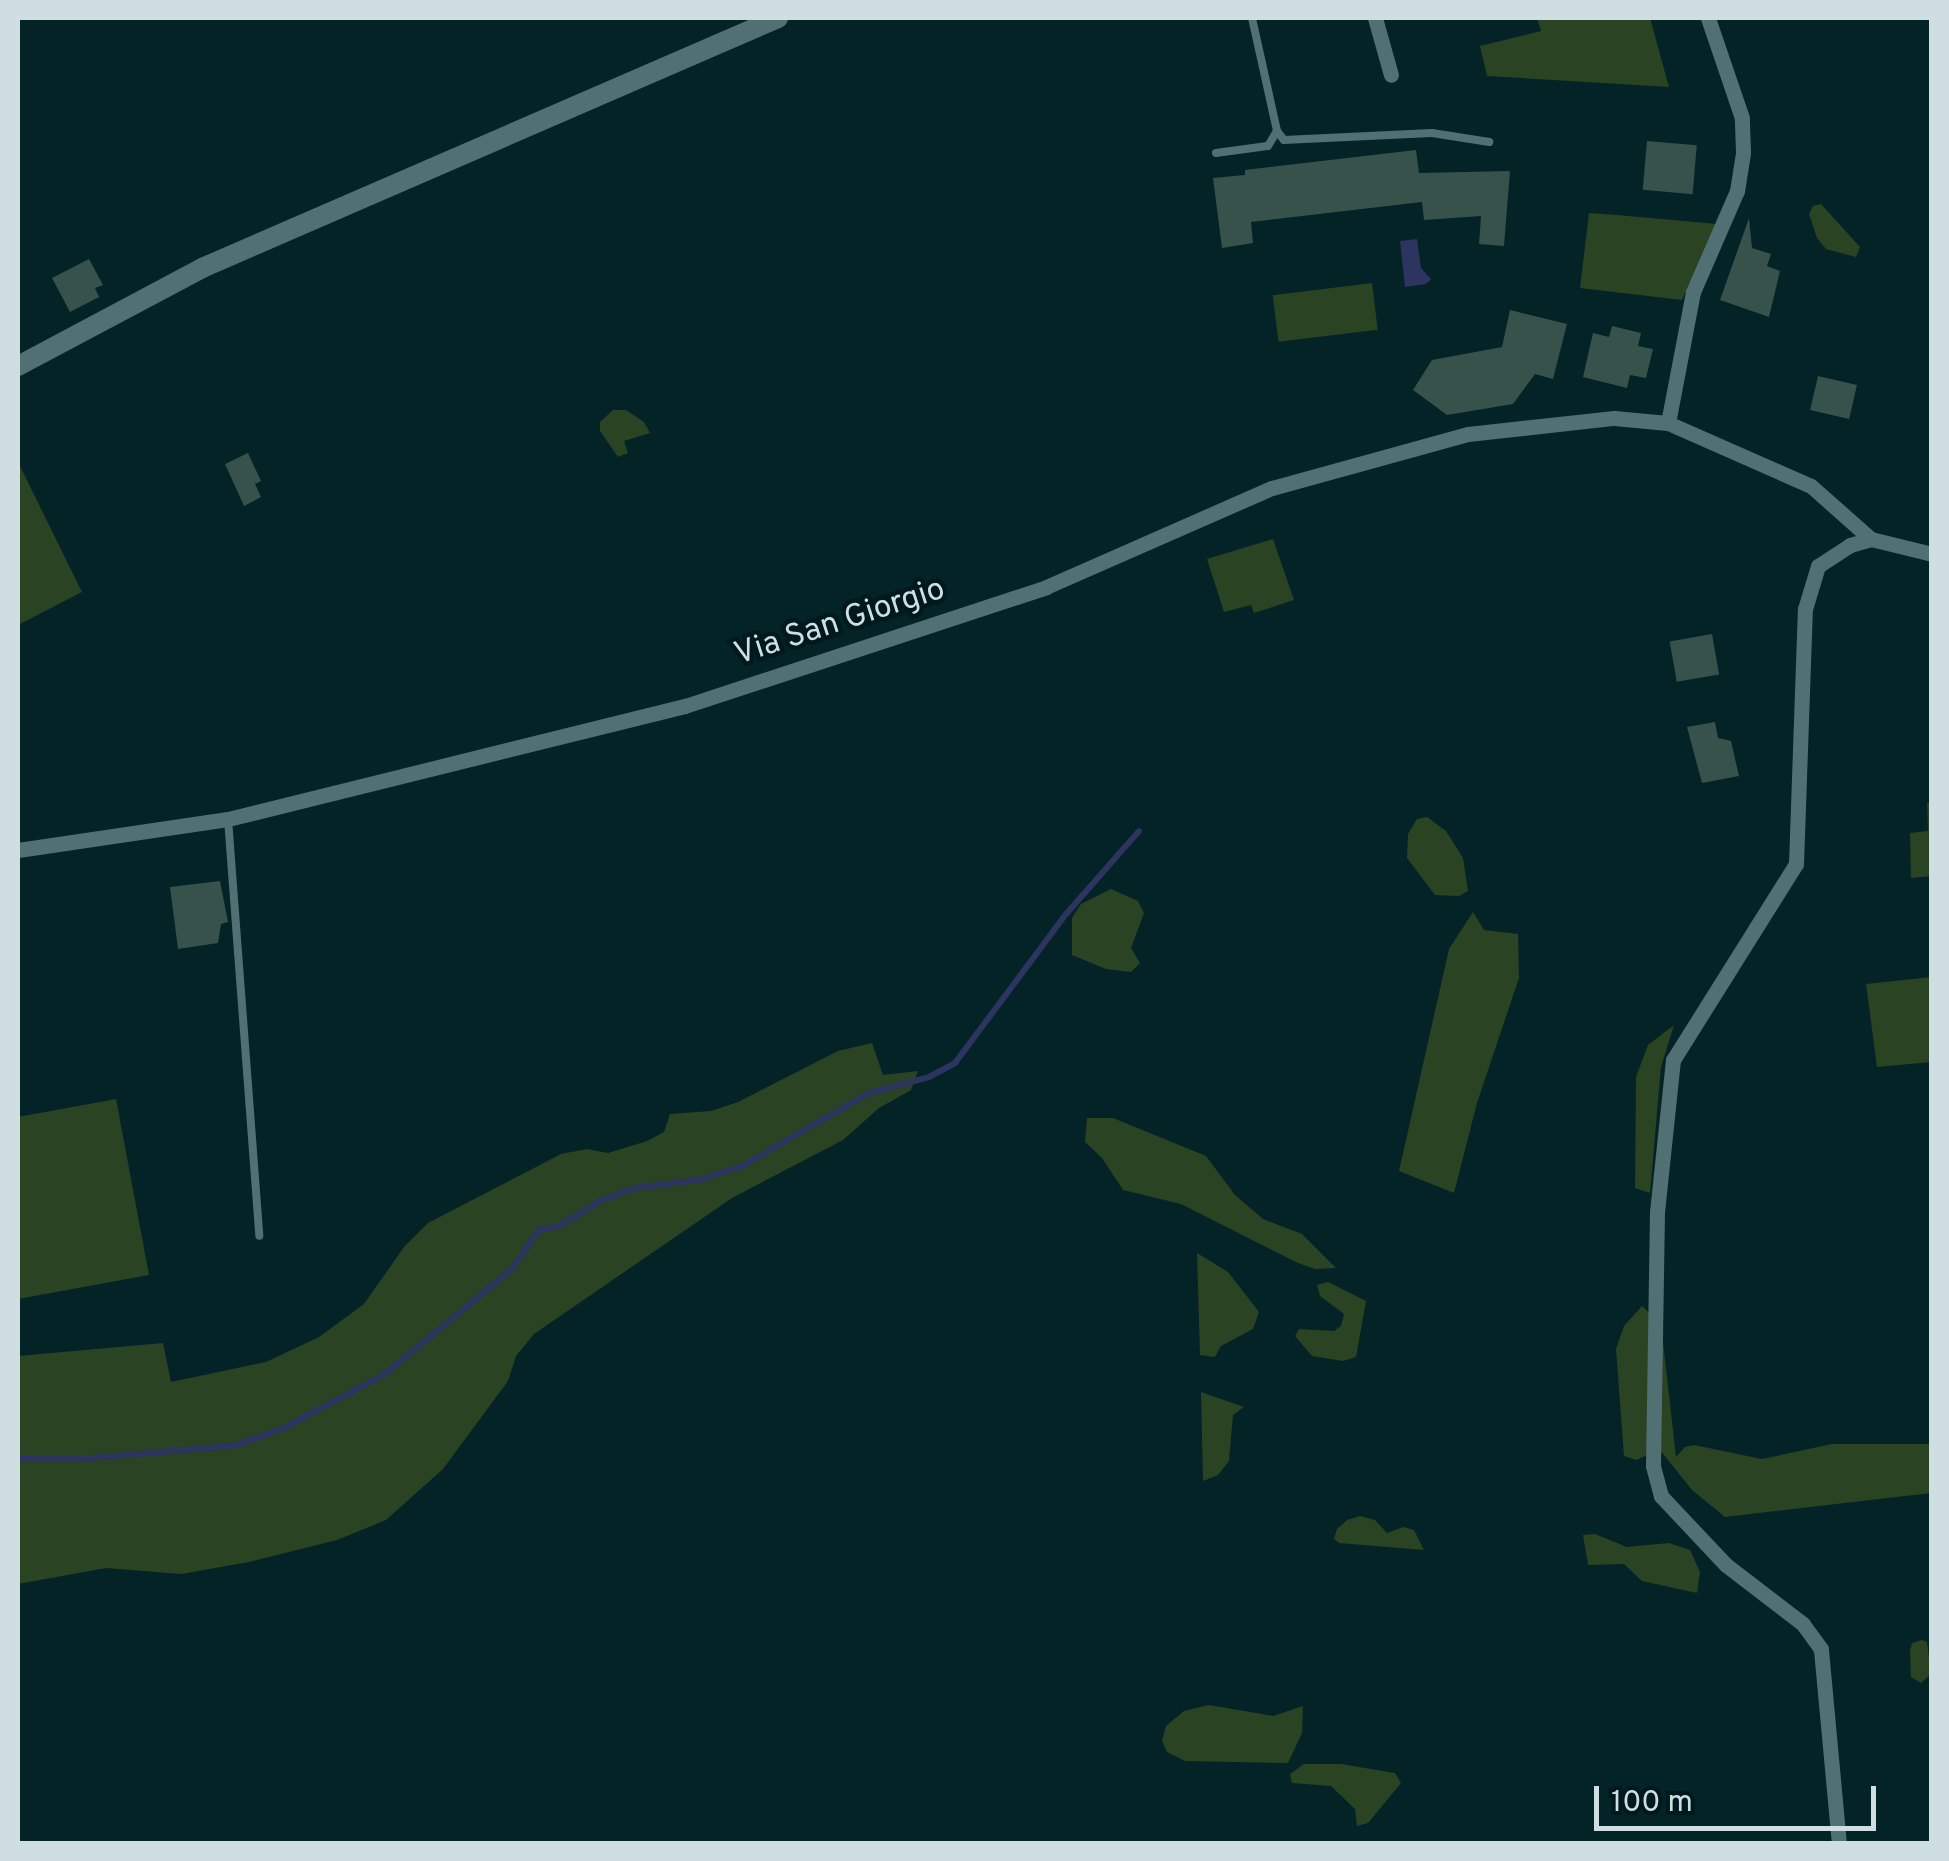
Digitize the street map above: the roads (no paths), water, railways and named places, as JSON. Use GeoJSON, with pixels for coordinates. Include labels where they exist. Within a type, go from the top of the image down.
{"type":"FeatureCollection","features":[{"type":"Feature","properties":{"kind":"street"},"geometry":{"type":"LineString","coordinates":[[18,366],[202,268],[778,18]]}},
{"type":"Feature","properties":{"kind":"street"},"geometry":{"type":"LineString","coordinates":[[1376,18],[1391,75]]}},
{"type":"Feature","properties":{"kind":"street"},"geometry":{"type":"LineString","coordinates":[[1668,423],[1693,292],[1737,191],[1743,152],[1742,118],[1708,18]]}},
{"type":"Feature","properties":{"kind":"street","name":"Via San Giorgio"},"geometry":{"type":"LineString","coordinates":[[18,850],[228,819],[685,706],[1046,587],[1272,488],[1468,434],[1614,418],[1668,423],[1811,486],[1871,538]]}},
{"type":"Feature","properties":{"kind":"street"},"geometry":{"type":"LineString","coordinates":[[1839,1844],[1820,1649],[1802,1624],[1726,1566],[1678,1520],[1662,1496],[1653,1466],[1657,1212],[1672,1060],[1796,864],[1805,608],[1818,566],[1850,545],[1871,538],[1932,554]]}},
{"type":"Feature","properties":{"kind":"lane"},"geometry":{"type":"LineString","coordinates":[[1252,18],[1277,131],[1284,140],[1294,143],[1432,132],[1489,142]]}},
{"type":"Feature","properties":{"kind":"lane"},"geometry":{"type":"LineString","coordinates":[[1216,154],[1268,146],[1277,131]]}},
{"type":"Feature","properties":{"kind":"lane"},"geometry":{"type":"LineString","coordinates":[[228,819],[259,1236]]}},
{"type":"Feature","properties":{"kind":"water"},"geometry":{"type":"Polygon","coordinates":[[[1417,239],[1421,268],[1431,279],[1426,284],[1405,287],[1400,241],[1417,239]]]}},
{"type":"Feature","properties":{"kind":"waterway"},"geometry":{"type":"LineString","coordinates":[[18,1459],[80,1459],[233,1446],[282,1429],[385,1374],[512,1269],[539,1230],[559,1226],[602,1200],[635,1188],[699,1180],[742,1166],[869,1093],[929,1077],[955,1063],[1067,913],[1139,831]]}}]}
